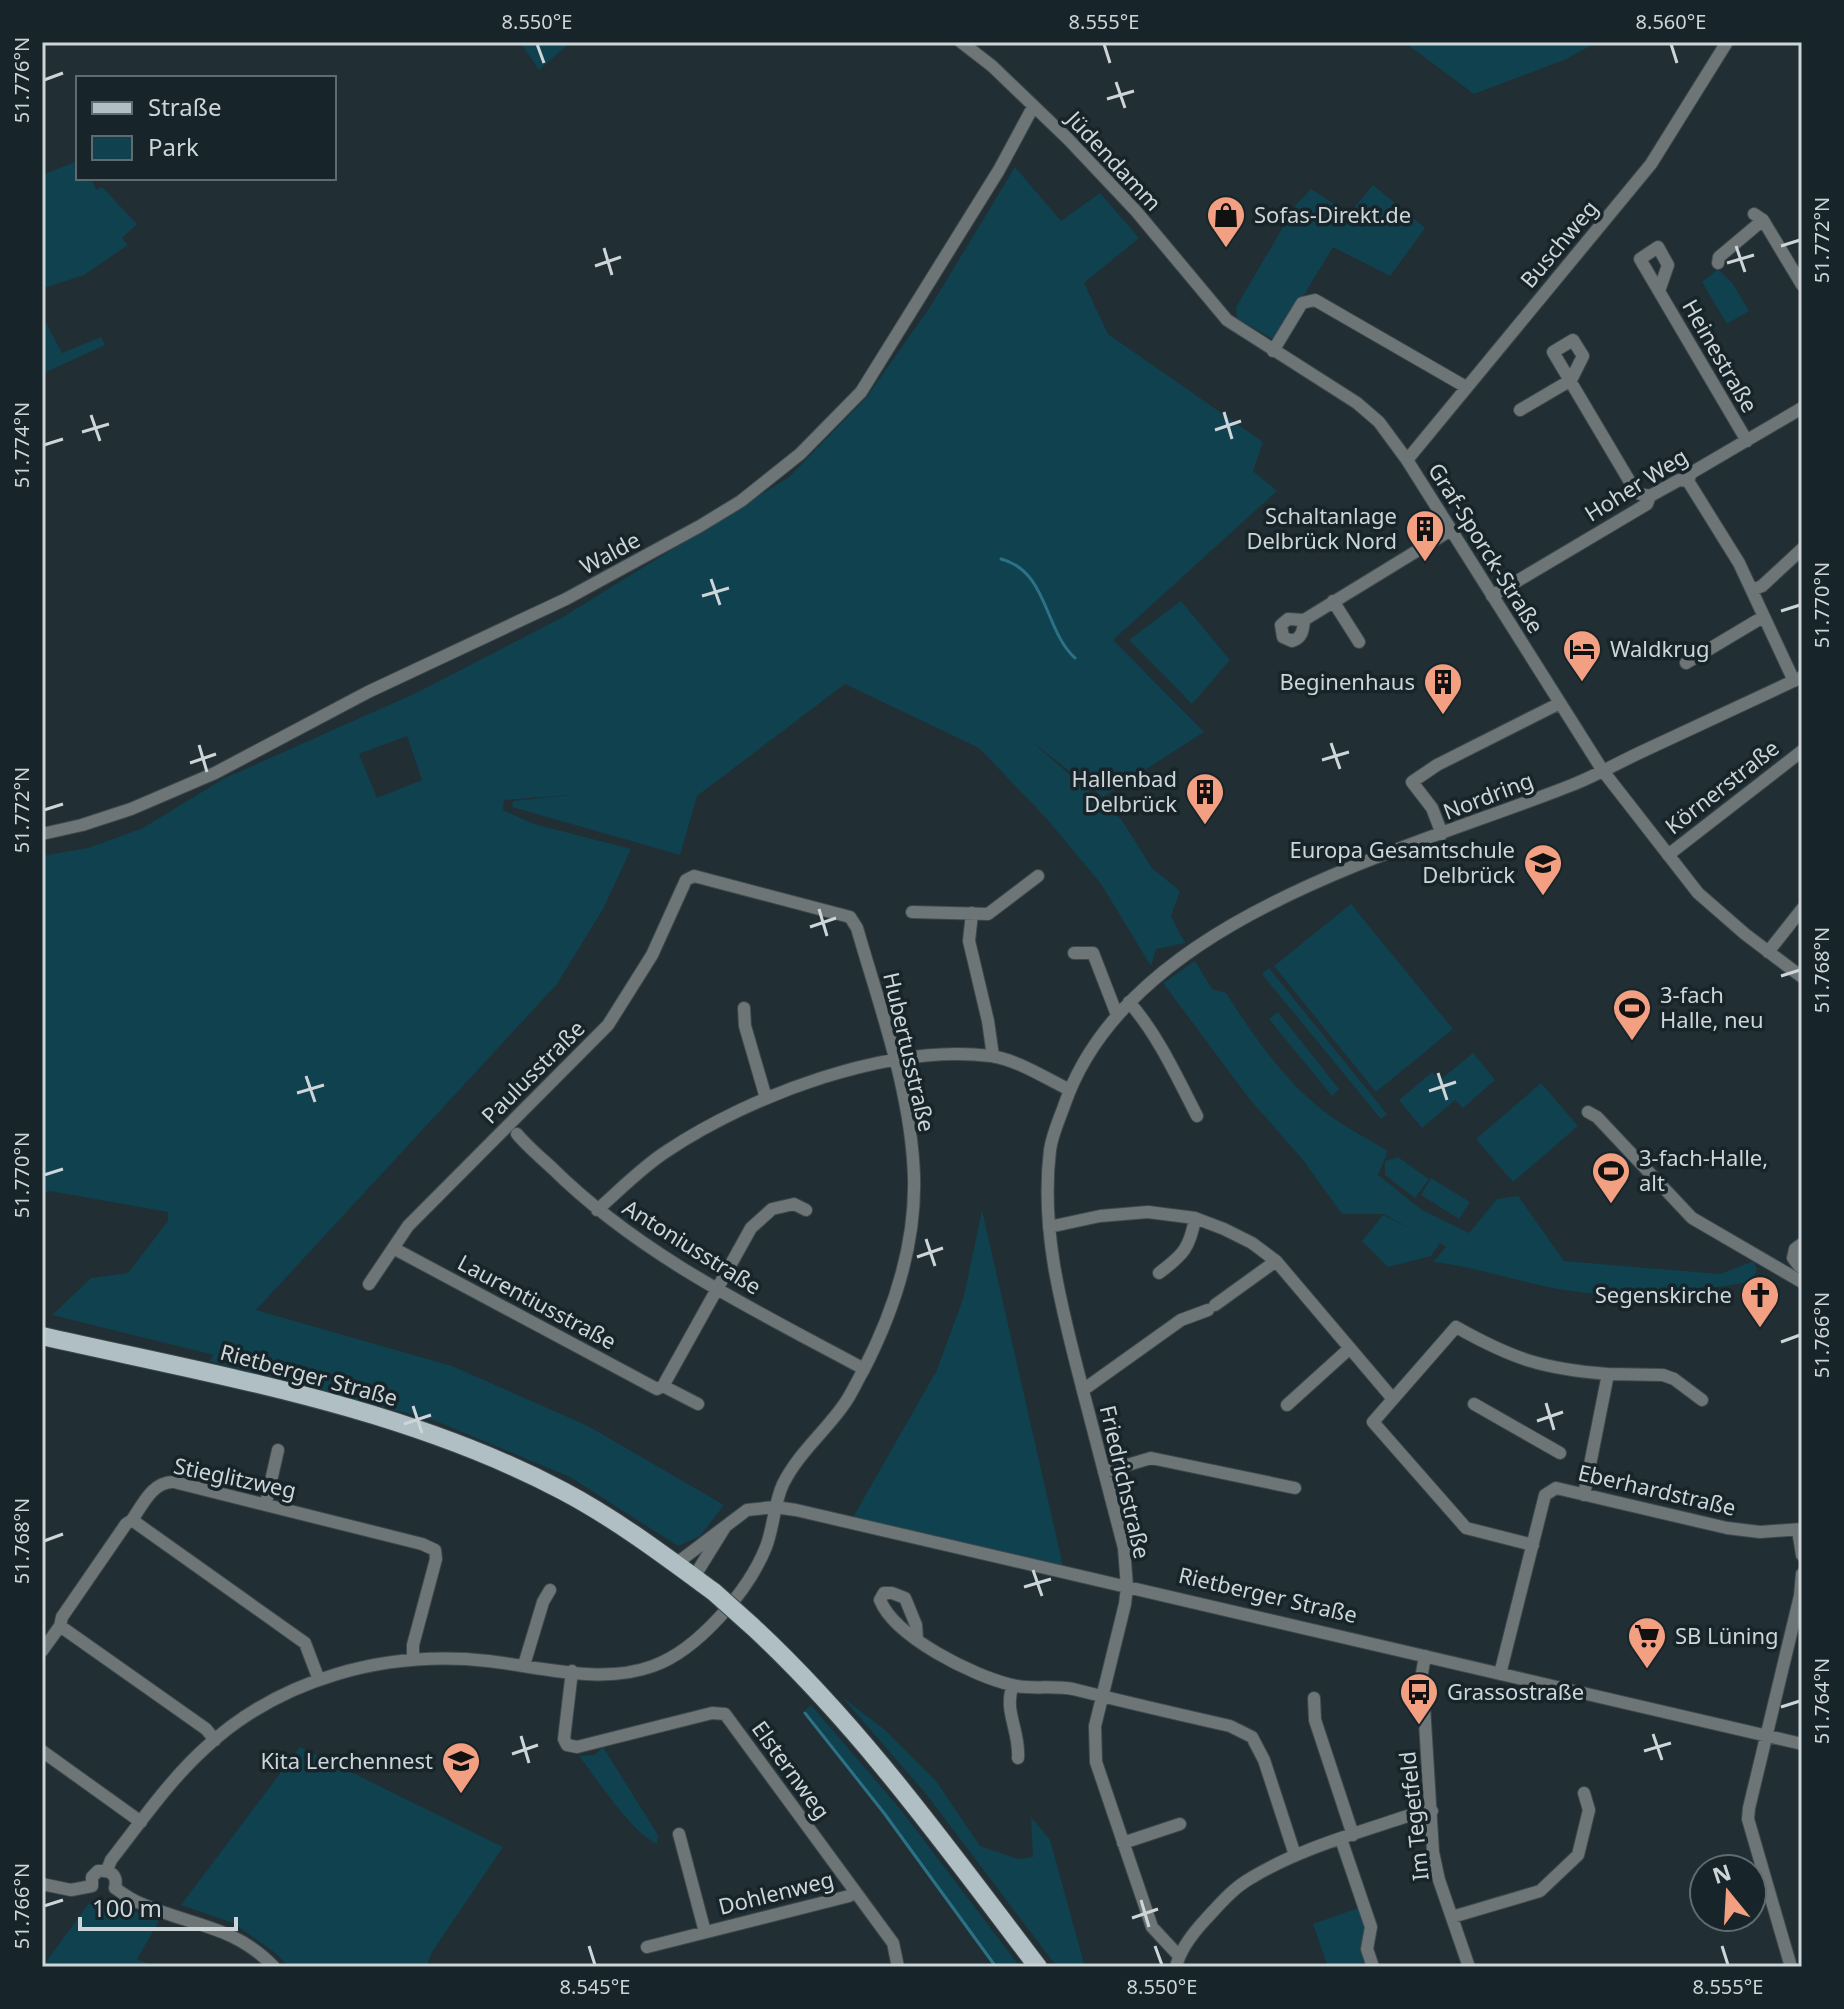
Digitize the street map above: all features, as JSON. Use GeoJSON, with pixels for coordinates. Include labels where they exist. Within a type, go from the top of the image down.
{"type":"FeatureCollection","features":[{"type":"Feature","properties":{"kind":"main road","name":"Rietberger Straße"},"geometry":{"type":"LineString","coordinates":[[42,1336],[338,1404],[424,1431],[563,1491],[677,1563],[788,1659],[870,1750],[1038,1967]]}},
{"type":"Feature","properties":{"kind":"street","name":"Jüdendamm"},"geometry":{"type":"LineString","coordinates":[[961,42],[992,66],[1136,211],[1227,320]]}},
{"type":"Feature","properties":{"kind":"street","name":"Buschweg"},"geometry":{"type":"LineString","coordinates":[[1407,460],[1651,164],[1727,42]]}},
{"type":"Feature","properties":{"kind":"street","name":"Walde"},"geometry":{"type":"LineString","coordinates":[[42,834],[131,809],[215,773],[368,692],[566,599],[741,501],[800,454],[861,392],[999,170],[1033,107]]}},
{"type":"Feature","properties":{"kind":"street"},"geometry":{"type":"LineString","coordinates":[[1718,263],[1719,257],[1758,217],[1802,285]]}},
{"type":"Feature","properties":{"kind":"street","name":"Heinestraße"},"geometry":{"type":"LineString","coordinates":[[1659,291],[1747,441]]}},
{"type":"Feature","properties":{"kind":"street"},"geometry":{"type":"LineString","coordinates":[[1273,351],[1302,303],[1315,300],[1466,387]]}},
{"type":"Feature","properties":{"kind":"street","name":"Graf-Sporck-Straße"},"geometry":{"type":"LineString","coordinates":[[1227,320],[1357,403],[1379,422],[1407,460],[1603,771],[1698,893],[1802,977]]}},
{"type":"Feature","properties":{"kind":"street"},"geometry":{"type":"LineString","coordinates":[[1520,410],[1571,380],[1633,487],[1640,494],[1650,496]]}},
{"type":"Feature","properties":{"kind":"street","name":"Hoher Weg"},"geometry":{"type":"LineString","coordinates":[[1492,596],[1647,504],[1650,496],[1679,480],[1688,481],[1691,473],[1802,408]]}},
{"type":"Feature","properties":{"kind":"street"},"geometry":{"type":"LineString","coordinates":[[1688,481],[1732,550],[1763,617],[1798,679]]}},
{"type":"Feature","properties":{"kind":"street"},"geometry":{"type":"LineString","coordinates":[[1304,620],[1451,530]]}},
{"type":"Feature","properties":{"kind":"street"},"geometry":{"type":"LineString","coordinates":[[1752,590],[1762,586],[1802,549]]}},
{"type":"Feature","properties":{"kind":"street"},"geometry":{"type":"LineString","coordinates":[[1333,601],[1359,642]]}},
{"type":"Feature","properties":{"kind":"street"},"geometry":{"type":"LineString","coordinates":[[1686,663],[1763,617]]}},
{"type":"Feature","properties":{"kind":"street","name":"Nordring"},"geometry":{"type":"LineString","coordinates":[[1129,1002],[1155,977],[1189,954],[1294,893],[1576,784],[1798,679]]}},
{"type":"Feature","properties":{"kind":"street"},"geometry":{"type":"LineString","coordinates":[[1442,834],[1432,808],[1412,782],[1437,765],[1560,703]]}},
{"type":"Feature","properties":{"kind":"street","name":"Körnerstraße"},"geometry":{"type":"LineString","coordinates":[[1668,855],[1802,751]]}},
{"type":"Feature","properties":{"kind":"street","name":"Paulusstraße"},"geometry":{"type":"LineString","coordinates":[[369,1284],[408,1226],[608,1025],[652,955],[686,880],[694,876],[703,878]]}},
{"type":"Feature","properties":{"kind":"street"},"geometry":{"type":"LineString","coordinates":[[912,912],[988,914],[1038,876]]}},
{"type":"Feature","properties":{"kind":"street","name":"Hubertusstraße"},"geometry":{"type":"LineString","coordinates":[[107,1870],[111,1860],[172,1783],[215,1740],[270,1702],[319,1680],[368,1664],[413,1658],[465,1658],[599,1674],[635,1671],[656,1665],[683,1651],[714,1622],[749,1579],[768,1541],[782,1487],[796,1461],[845,1403],[893,1305],[910,1240],[914,1177],[908,1117],[895,1061],[857,928],[850,917],[703,878]]}},
{"type":"Feature","properties":{"kind":"street"},"geometry":{"type":"LineString","coordinates":[[1768,952],[1802,909]]}},
{"type":"Feature","properties":{"kind":"street"},"geometry":{"type":"LineString","coordinates":[[972,913],[969,941],[993,1056]]}},
{"type":"Feature","properties":{"kind":"street"},"geometry":{"type":"LineString","coordinates":[[1074,953],[1093,953],[1117,1015],[1129,1002],[1139,1014],[1167,1057],[1197,1116]]}},
{"type":"Feature","properties":{"kind":"street"},"geometry":{"type":"LineString","coordinates":[[744,1008],[745,1026],[766,1098]]}},
{"type":"Feature","properties":{"kind":"street","name":"Friedrichstraße"},"geometry":{"type":"LineString","coordinates":[[1117,1015],[1087,1056],[1070,1090],[1050,1146],[1047,1187],[1049,1227],[1059,1298],[1124,1548],[1127,1587],[1095,1726],[1096,1762],[1152,1927],[1178,1961]]}},
{"type":"Feature","properties":{"kind":"street"},"geometry":{"type":"LineString","coordinates":[[597,1210],[664,1153],[723,1116],[815,1079],[936,1055],[993,1056],[1024,1067],[1070,1090]]}},
{"type":"Feature","properties":{"kind":"street"},"geometry":{"type":"LineString","coordinates":[[1588,1112],[1597,1117],[1692,1218],[1799,1273]]}},
{"type":"Feature","properties":{"kind":"street"},"geometry":{"type":"LineString","coordinates":[[503,1130],[517,1134],[520,1126],[515,1117]]}},
{"type":"Feature","properties":{"kind":"street","name":"Antoniusstraße"},"geometry":{"type":"LineString","coordinates":[[517,1134],[617,1226],[716,1289],[864,1369]]}},
{"type":"Feature","properties":{"kind":"street"},"geometry":{"type":"LineString","coordinates":[[663,1386],[751,1228],[772,1209],[794,1204],[806,1210]]}},
{"type":"Feature","properties":{"kind":"street"},"geometry":{"type":"LineString","coordinates":[[1049,1227],[1100,1216],[1148,1212],[1195,1218],[1252,1243],[1276,1261],[1393,1399]]}},
{"type":"Feature","properties":{"kind":"street"},"geometry":{"type":"LineString","coordinates":[[1159,1273],[1181,1256],[1192,1239],[1195,1218]]}},
{"type":"Feature","properties":{"kind":"street"},"geometry":{"type":"LineString","coordinates":[[1799,1273],[1793,1258],[1795,1249],[1802,1244]]}},
{"type":"Feature","properties":{"kind":"street","name":"Laurentiusstraße"},"geometry":{"type":"LineString","coordinates":[[393,1248],[657,1389],[663,1386],[698,1404]]}},
{"type":"Feature","properties":{"kind":"street"},"geometry":{"type":"LineString","coordinates":[[1083,1390],[1181,1320],[1211,1308],[1276,1261]]}},
{"type":"Feature","properties":{"kind":"street"},"geometry":{"type":"LineString","coordinates":[[1533,1545],[1466,1528],[1373,1422],[1456,1327],[1521,1360],[1565,1370],[1663,1375],[1674,1379],[1702,1400]]}},
{"type":"Feature","properties":{"kind":"street"},"geometry":{"type":"LineString","coordinates":[[1287,1405],[1350,1348]]}},
{"type":"Feature","properties":{"kind":"street"},"geometry":{"type":"LineString","coordinates":[[1584,1495],[1608,1374]]}},
{"type":"Feature","properties":{"kind":"street","name":"Eberhardstraße"},"geometry":{"type":"LineString","coordinates":[[1474,1404],[1560,1453]]}},
{"type":"Feature","properties":{"kind":"street"},"geometry":{"type":"LineString","coordinates":[[266,1503],[278,1450]]}},
{"type":"Feature","properties":{"kind":"street"},"geometry":{"type":"LineString","coordinates":[[1104,1472],[1151,1458],[1295,1488]]}},
{"type":"Feature","properties":{"kind":"street","name":"Stieglitzweg"},"geometry":{"type":"LineString","coordinates":[[132,1520],[157,1485],[164,1481],[266,1503],[435,1550],[436,1559],[413,1645],[413,1658]]}},
{"type":"Feature","properties":{"kind":"street","name":"Eberhardstraße"},"geometry":{"type":"LineString","coordinates":[[1500,1674],[1545,1495],[1556,1488],[1727,1528],[1760,1532],[1800,1530]]}},
{"type":"Feature","properties":{"kind":"street","name":"Rietberger Straße"},"geometry":{"type":"LineString","coordinates":[[677,1563],[751,1508],[775,1507],[1802,1744]]}},
{"type":"Feature","properties":{"kind":"street"},"geometry":{"type":"LineString","coordinates":[[42,1651],[60,1626],[62,1617],[126,1524],[132,1520],[305,1643],[319,1680]]}},
{"type":"Feature","properties":{"kind":"street"},"geometry":{"type":"LineString","coordinates":[[694,1577],[726,1524]]}},
{"type":"Feature","properties":{"kind":"street"},"geometry":{"type":"LineString","coordinates":[[1800,1530],[1802,1555]]}},
{"type":"Feature","properties":{"kind":"street"},"geometry":{"type":"LineString","coordinates":[[1754,1853],[1748,1819],[1800,1596],[1802,1574]]}},
{"type":"Feature","properties":{"kind":"street"},"geometry":{"type":"LineString","coordinates":[[524,1665],[543,1602],[550,1590]]}},
{"type":"Feature","properties":{"kind":"street"},"geometry":{"type":"LineString","coordinates":[[60,1626],[206,1729],[215,1740]]}},
{"type":"Feature","properties":{"kind":"street"},"geometry":{"type":"LineString","coordinates":[[917,1639],[936,1655],[1013,1685],[1069,1688],[1230,1726],[1252,1737],[1264,1760],[1295,1855]]}},
{"type":"Feature","properties":{"kind":"street","name":"Im Tegetfeld"},"geometry":{"type":"LineString","coordinates":[[1425,1656],[1422,1673],[1433,1852],[1439,1880],[1469,1967]]}},
{"type":"Feature","properties":{"kind":"street","name":"Elsternweg"},"geometry":{"type":"LineString","coordinates":[[572,1671],[564,1739],[567,1745],[577,1747],[712,1713],[725,1714],[893,1943],[898,1967]]}},
{"type":"Feature","properties":{"kind":"street"},"geometry":{"type":"LineString","coordinates":[[1013,1685],[1007,1700],[1019,1742],[1018,1758]]}},
{"type":"Feature","properties":{"kind":"street"},"geometry":{"type":"LineString","coordinates":[[1314,1698],[1315,1720],[1371,1927],[1367,1949],[1373,1967]]}},
{"type":"Feature","properties":{"kind":"street"},"geometry":{"type":"LineString","coordinates":[[42,1751],[141,1822]]}},
{"type":"Feature","properties":{"kind":"street"},"geometry":{"type":"LineString","coordinates":[[1452,1917],[1540,1891],[1578,1855],[1589,1810],[1584,1793]]}},
{"type":"Feature","properties":{"kind":"street"},"geometry":{"type":"LineString","coordinates":[[1178,1961],[1198,1927],[1248,1879],[1295,1855],[1419,1812],[1432,1811]]}},
{"type":"Feature","properties":{"kind":"street"},"geometry":{"type":"LineString","coordinates":[[1123,1843],[1180,1824]]}},
{"type":"Feature","properties":{"kind":"street","name":"Dohlenweg"},"geometry":{"type":"LineString","coordinates":[[679,1834],[705,1932]]}},
{"type":"Feature","properties":{"kind":"street"},"geometry":{"type":"LineString","coordinates":[[107,1870],[116,1881],[115,1888],[103,1895],[92,1886],[92,1877],[98,1871],[107,1870]]}},
{"type":"Feature","properties":{"kind":"street"},"geometry":{"type":"LineString","coordinates":[[42,1884],[71,1890],[92,1886]]}},
{"type":"Feature","properties":{"kind":"street"},"geometry":{"type":"LineString","coordinates":[[115,1888],[142,1904],[228,1933],[265,1957],[274,1967]]}},
{"type":"Feature","properties":{"kind":"street","name":"Dohlenweg"},"geometry":{"type":"LineString","coordinates":[[647,1947],[855,1892]]}},
{"type":"Feature","properties":{"kind":"street"},"geometry":{"type":"LineString","coordinates":[[1768,1901],[1791,1967]]}},
{"type":"Feature","properties":{"kind":"green space"},"geometry":{"type":"Polygon","coordinates":[[[520,42],[571,42],[539,70],[520,42]]]}},
{"type":"Feature","properties":{"kind":"green space"},"geometry":{"type":"Polygon","coordinates":[[[1404,42],[1598,42],[1564,60],[1474,94],[1404,42]]]}},
{"type":"Feature","properties":{"kind":"green space"},"geometry":{"type":"Polygon","coordinates":[[[76,162],[76,180],[92,180],[96,190],[102,187],[137,224],[122,238],[128,245],[84,275],[44,288],[42,285],[42,175],[76,162]]]}},
{"type":"Feature","properties":{"kind":"green space"},"geometry":{"type":"Polygon","coordinates":[[[1015,167],[1061,221],[1100,193],[1139,238],[1084,283],[1108,334],[1263,442],[1253,471],[1277,491],[1113,640],[1204,732],[1103,797],[1031,741],[1121,819],[1152,868],[1180,891],[1171,916],[1185,943],[1156,949],[1151,966],[1101,884],[1046,818],[979,748],[845,684],[697,796],[680,855],[512,807],[513,801],[570,795],[504,800],[503,810],[534,824],[631,849],[603,909],[557,984],[256,1310],[452,1366],[588,1426],[724,1505],[700,1536],[678,1546],[570,1477],[433,1420],[209,1361],[214,1355],[52,1315],[91,1278],[128,1273],[168,1221],[168,1212],[50,1191],[42,1194],[42,856],[88,848],[143,828],[223,779],[416,693],[563,617],[789,477],[866,398],[932,304],[1015,167]],[[407,736],[359,754],[377,798],[422,780],[407,736]]]}},
{"type":"Feature","properties":{"kind":"green space"},"geometry":{"type":"Polygon","coordinates":[[[1373,185],[1425,228],[1390,276],[1333,247],[1276,341],[1237,318],[1236,307],[1296,205],[1311,189],[1349,214],[1373,185]]]}},
{"type":"Feature","properties":{"kind":"green space"},"geometry":{"type":"Polygon","coordinates":[[[1718,269],[1733,284],[1749,311],[1727,324],[1702,282],[1718,269]]]}},
{"type":"Feature","properties":{"kind":"green space"},"geometry":{"type":"Polygon","coordinates":[[[42,315],[62,353],[101,337],[105,345],[42,374],[42,315]]]}},
{"type":"Feature","properties":{"kind":"green space"},"geometry":{"type":"Polygon","coordinates":[[[1181,601],[1230,660],[1192,704],[1129,640],[1181,601]]]}},
{"type":"Feature","properties":{"kind":"green space"},"geometry":{"type":"Polygon","coordinates":[[[1351,904],[1453,1029],[1376,1092],[1274,966],[1351,904]]]}},
{"type":"Feature","properties":{"kind":"green space"},"geometry":{"type":"Polygon","coordinates":[[[1195,961],[1212,989],[1226,993],[1259,1041],[1296,1086],[1332,1117],[1388,1151],[1378,1175],[1422,1210],[1469,1233],[1497,1199],[1518,1196],[1564,1261],[1720,1274],[1754,1261],[1757,1270],[1751,1282],[1684,1291],[1594,1294],[1433,1262],[1446,1247],[1440,1243],[1431,1256],[1388,1267],[1362,1241],[1383,1215],[1424,1235],[1383,1214],[1342,1214],[1303,1160],[1248,1097],[1163,983],[1195,961]]]}},
{"type":"Feature","properties":{"kind":"green space"},"geometry":{"type":"Polygon","coordinates":[[[1269,968],[1387,1114],[1381,1119],[1262,974],[1269,968]]]}},
{"type":"Feature","properties":{"kind":"green space"},"geometry":{"type":"Polygon","coordinates":[[[1278,1012],[1339,1089],[1332,1096],[1269,1019],[1278,1012]]]}},
{"type":"Feature","properties":{"kind":"green space"},"geometry":{"type":"Polygon","coordinates":[[[1473,1053],[1495,1080],[1463,1108],[1455,1100],[1422,1128],[1399,1100],[1432,1072],[1440,1080],[1473,1053]]]}},
{"type":"Feature","properties":{"kind":"green space"},"geometry":{"type":"Polygon","coordinates":[[[1541,1083],[1578,1126],[1513,1182],[1476,1139],[1541,1083]]]}},
{"type":"Feature","properties":{"kind":"green space"},"geometry":{"type":"Polygon","coordinates":[[[1398,1157],[1429,1179],[1415,1198],[1385,1175],[1385,1161],[1398,1157]]]}},
{"type":"Feature","properties":{"kind":"green space"},"geometry":{"type":"Polygon","coordinates":[[[1431,1178],[1470,1202],[1459,1219],[1421,1195],[1431,1178]]]}},
{"type":"Feature","properties":{"kind":"green space"},"geometry":{"type":"Polygon","coordinates":[[[982,1210],[1063,1566],[852,1519],[937,1370],[964,1296],[982,1210]]]}},
{"type":"Feature","properties":{"kind":"green space"},"geometry":{"type":"Polygon","coordinates":[[[842,1697],[885,1730],[936,1781],[980,1846],[1018,1859],[1033,1857],[1031,1817],[1050,1840],[1085,1967],[1057,1967],[926,1794],[842,1697]]]}},
{"type":"Feature","properties":{"kind":"green space"},"geometry":{"type":"Polygon","coordinates":[[[811,1705],[901,1810],[1020,1967],[998,1967],[805,1710],[811,1705]]]}},
{"type":"Feature","properties":{"kind":"green space"},"geometry":{"type":"Polygon","coordinates":[[[300,1747],[503,1847],[432,1952],[426,1967],[290,1967],[233,1923],[181,1905],[300,1747]]]}},
{"type":"Feature","properties":{"kind":"green space"},"geometry":{"type":"Polygon","coordinates":[[[603,1747],[658,1835],[657,1844],[626,1817],[579,1756],[595,1755],[603,1747]]]}},
{"type":"Feature","properties":{"kind":"green space"},"geometry":{"type":"Polygon","coordinates":[[[90,1902],[133,1911],[159,1921],[137,1959],[149,1964],[147,1967],[42,1967],[90,1902]]]}},
{"type":"Feature","properties":{"kind":"green space"},"geometry":{"type":"Polygon","coordinates":[[[1361,1907],[1368,1930],[1369,1967],[1328,1967],[1313,1924],[1361,1907]]]}},
{"type":"Feature","properties":{"kind":"waterway"},"geometry":{"type":"LineString","coordinates":[[1001,559],[1016,566],[1037,588],[1057,632],[1075,658]]}},
{"type":"Feature","properties":{"kind":"waterway"},"geometry":{"type":"LineString","coordinates":[[805,1713],[884,1813],[996,1967]]}},
{"type":"Feature","properties":{"kind":"place","name":"Sofas-Direkt.de"},"geometry":{"type":"Point","coordinates":[1226,249]}},
{"type":"Feature","properties":{"kind":"place","name":"Schaltanlage Delbrück Nord"},"geometry":{"type":"Point","coordinates":[1425,563]}},
{"type":"Feature","properties":{"kind":"place","name":"Waldkrug"},"geometry":{"type":"Point","coordinates":[1582,683]}},
{"type":"Feature","properties":{"kind":"place","name":"Beginenhaus"},"geometry":{"type":"Point","coordinates":[1443,716]}},
{"type":"Feature","properties":{"kind":"place","name":"Hallenbad Delbrück"},"geometry":{"type":"Point","coordinates":[1205,826]}},
{"type":"Feature","properties":{"kind":"place","name":"Europa Gesamtschule Delbrück"},"geometry":{"type":"Point","coordinates":[1543,897]}},
{"type":"Feature","properties":{"kind":"place","name":"3-fach Halle, neu"},"geometry":{"type":"Point","coordinates":[1632,1042]}},
{"type":"Feature","properties":{"kind":"place","name":"3-fach-Halle, alt"},"geometry":{"type":"Point","coordinates":[1611,1205]}},
{"type":"Feature","properties":{"kind":"place","name":"Segenskirche"},"geometry":{"type":"Point","coordinates":[1760,1329]}},
{"type":"Feature","properties":{"kind":"place","name":"SB Lüning"},"geometry":{"type":"Point","coordinates":[1647,1670]}},
{"type":"Feature","properties":{"kind":"place","name":"Grassostraße"},"geometry":{"type":"Point","coordinates":[1419,1726]}},
{"type":"Feature","properties":{"kind":"place","name":"Kita Lerchennest"},"geometry":{"type":"Point","coordinates":[461,1795]}}]}
